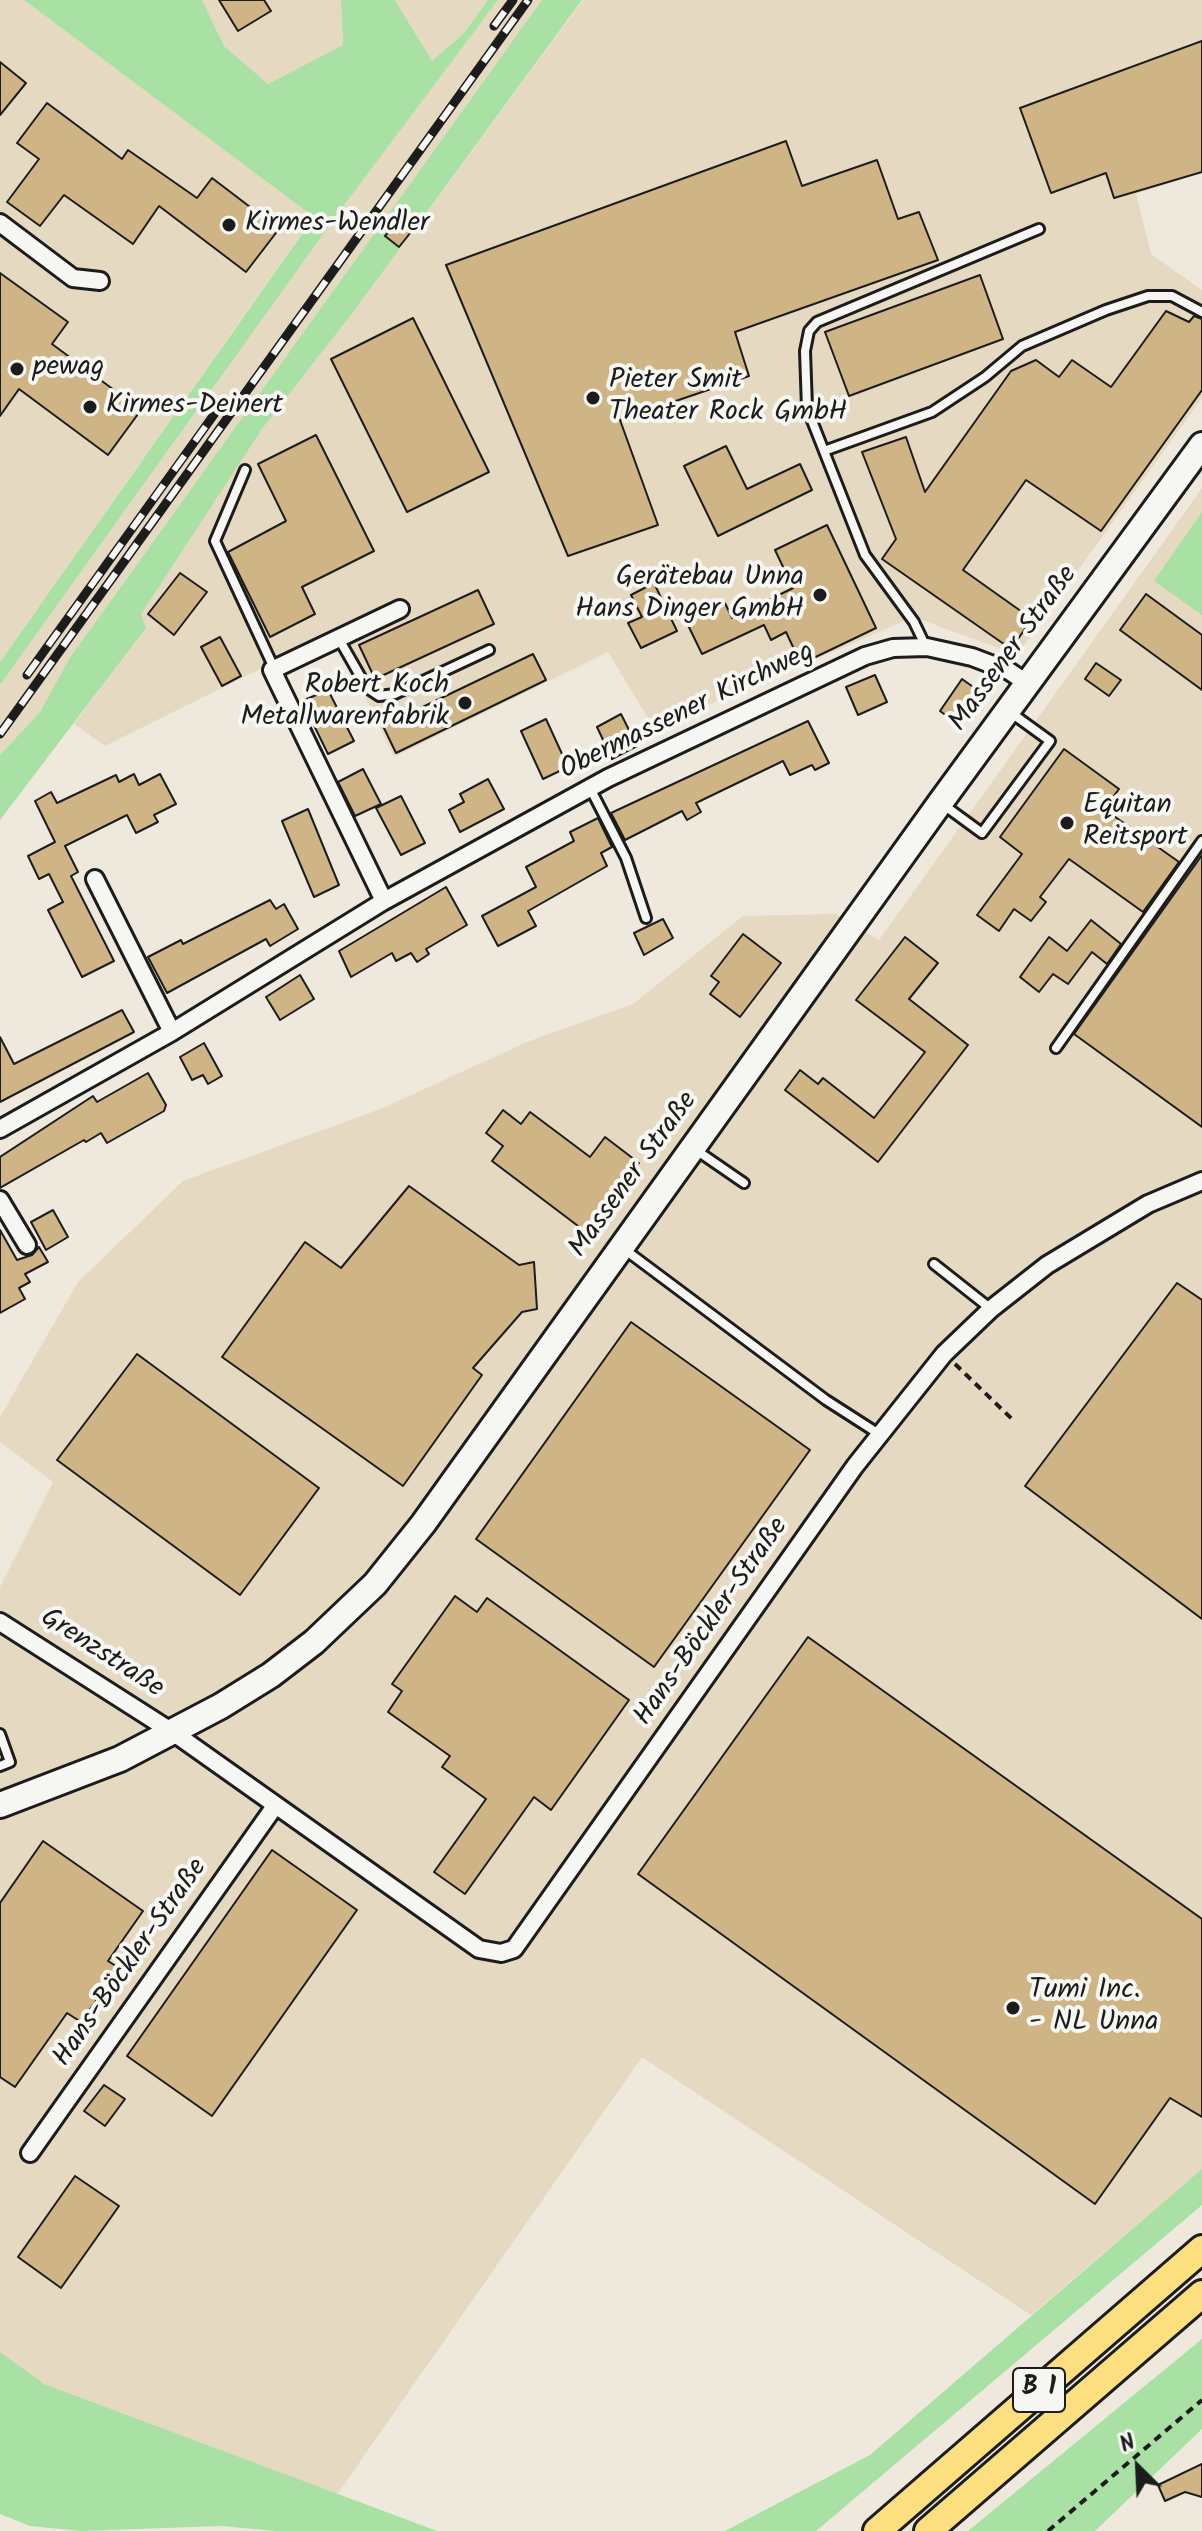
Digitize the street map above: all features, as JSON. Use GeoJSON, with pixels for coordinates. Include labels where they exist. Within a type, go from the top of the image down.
{"type":"FeatureCollection","features":[{"type":"Feature","properties":{"kind":"main road","name":"Massener Straße"},"geometry":{"type":"LineString","coordinates":[[0,1805],[71,1780],[174,1733],[271,1675],[347,1613],[375,1584],[423,1524],[940,803],[1202,445]]}},
{"type":"Feature","properties":{"kind":"main road","name":"B 1"},"geometry":{"type":"LineString","coordinates":[[877,2531],[1202,2249]]}},
{"type":"Feature","properties":{"kind":"main road","name":"B 1"},"geometry":{"type":"LineString","coordinates":[[928,2531],[1202,2294]]}},
{"type":"Feature","properties":{"kind":"street"},"geometry":{"type":"LineString","coordinates":[[0,223],[73,278],[100,281]]}},
{"type":"Feature","properties":{"kind":"street"},"geometry":{"type":"LineString","coordinates":[[384,901],[275,669],[400,609]]}},
{"type":"Feature","properties":{"kind":"street","name":"Obermassener Kirchweg"},"geometry":{"type":"LineString","coordinates":[[0,1129],[172,1032],[384,901],[590,788],[865,656],[893,648],[927,647],[972,657],[1009,671],[1028,684]]}},
{"type":"Feature","properties":{"kind":"street"},"geometry":{"type":"LineString","coordinates":[[95,879],[172,1032]]}},
{"type":"Feature","properties":{"kind":"street","name":"Hans-Böckler-Straße"},"geometry":{"type":"LineString","coordinates":[[174,1733],[479,1949],[501,1953],[514,1949],[879,1434],[944,1354],[991,1309],[1047,1265],[1148,1204],[1202,1181]]}},
{"type":"Feature","properties":{"kind":"street"},"geometry":{"type":"LineString","coordinates":[[0,1200],[27,1245]]}},
{"type":"Feature","properties":{"kind":"street","name":"Grenzstraße"},"geometry":{"type":"LineString","coordinates":[[0,1622],[174,1733]]}},
{"type":"Feature","properties":{"kind":"street","name":"Hans-Böckler-Straße"},"geometry":{"type":"LineString","coordinates":[[30,2153],[275,1806]]}},
{"type":"Feature","properties":{"kind":"lane"},"geometry":{"type":"LineString","coordinates":[[927,647],[914,622],[865,555],[807,408],[805,351],[809,331],[817,322],[1039,229]]}},
{"type":"Feature","properties":{"kind":"lane"},"geometry":{"type":"LineString","coordinates":[[824,451],[932,412],[985,377],[1022,346],[1106,310],[1148,296],[1172,296],[1202,312]]}},
{"type":"Feature","properties":{"kind":"lane"},"geometry":{"type":"LineString","coordinates":[[245,470],[215,541],[275,669]]}},
{"type":"Feature","properties":{"kind":"lane"},"geometry":{"type":"LineString","coordinates":[[339,638],[367,688],[379,696],[395,694],[489,650]]}},
{"type":"Feature","properties":{"kind":"lane"},"geometry":{"type":"LineString","coordinates":[[940,803],[982,833],[1050,741],[1008,711]]}},
{"type":"Feature","properties":{"kind":"lane"},"geometry":{"type":"LineString","coordinates":[[590,788],[626,858],[646,918]]}},
{"type":"Feature","properties":{"kind":"lane"},"geometry":{"type":"LineString","coordinates":[[1056,1048],[1202,841]]}},
{"type":"Feature","properties":{"kind":"lane"},"geometry":{"type":"LineString","coordinates":[[693,1147],[744,1183]]}},
{"type":"Feature","properties":{"kind":"lane"},"geometry":{"type":"LineString","coordinates":[[622,1247],[826,1400],[879,1434]]}},
{"type":"Feature","properties":{"kind":"lane"},"geometry":{"type":"LineString","coordinates":[[934,1264],[991,1309]]}},
{"type":"Feature","properties":{"kind":"lane"},"geometry":{"type":"LineString","coordinates":[[0,1734],[10,1762],[0,1766]]}},
{"type":"Feature","properties":{"kind":"path"},"geometry":{"type":"LineString","coordinates":[[944,1354],[1013,1420]]}},
{"type":"Feature","properties":{"kind":"path"},"geometry":{"type":"LineString","coordinates":[[1048,2531],[1202,2400]]}},
{"type":"Feature","properties":{"kind":"shaded area"},"geometry":{"type":"Polygon","coordinates":[[[0,0],[24,0],[314,216],[0,662],[0,0]]]}},
{"type":"Feature","properties":{"kind":"shaded area"},"geometry":{"type":"Polygon","coordinates":[[[202,0],[341,0],[343,45],[268,84],[224,46],[202,0]]]}},
{"type":"Feature","properties":{"kind":"shaded area"},"geometry":{"type":"Polygon","coordinates":[[[395,0],[488,0],[463,34],[432,62],[395,0]]]}},
{"type":"Feature","properties":{"kind":"shaded area"},"geometry":{"type":"Polygon","coordinates":[[[498,0],[542,0],[69,659],[40,712],[0,755],[0,685],[336,216],[498,0]]]}},
{"type":"Feature","properties":{"kind":"shaded area"},"geometry":{"type":"Polygon","coordinates":[[[583,0],[1202,0],[1202,173],[1136,194],[1151,254],[1202,290],[1202,398],[1017,655],[914,617],[654,728],[608,652],[394,757],[334,632],[105,746],[74,724],[146,628],[140,614],[262,429],[357,307],[583,0]]]}},
{"type":"Feature","properties":{"kind":"shaded area"},"geometry":{"type":"Polygon","coordinates":[[[1202,488],[1202,2169],[1031,2315],[642,2057],[336,2496],[43,2384],[0,2352],[0,1587],[53,1482],[0,1442],[0,1417],[78,1282],[183,1181],[383,1108],[527,1042],[633,1004],[743,916],[836,914],[879,940],[1202,488]]]}},
{"type":"Feature","properties":{"kind":"green space"},"geometry":{"type":"Polygon","coordinates":[[[24,0],[202,0],[224,46],[268,84],[343,45],[341,0],[395,0],[432,61],[463,34],[488,0],[498,0],[336,216],[0,685],[0,662],[314,217],[24,0]]]}},
{"type":"Feature","properties":{"kind":"green space"},"geometry":{"type":"Polygon","coordinates":[[[542,0],[582,0],[357,307],[262,429],[141,614],[146,628],[0,820],[0,755],[40,712],[69,659],[542,0]]]}},
{"type":"Feature","properties":{"kind":"green space"},"geometry":{"type":"Polygon","coordinates":[[[1202,512],[1202,615],[1154,581],[1202,512]]]}},
{"type":"Feature","properties":{"kind":"green space"},"geometry":{"type":"Polygon","coordinates":[[[1202,2169],[1202,2205],[816,2531],[725,2531],[870,2455],[1202,2169]]]}},
{"type":"Feature","properties":{"kind":"green space"},"geometry":{"type":"Polygon","coordinates":[[[1202,2339],[1202,2429],[1095,2531],[968,2531],[1202,2339]]]}},
{"type":"Feature","properties":{"kind":"green space"},"geometry":{"type":"Polygon","coordinates":[[[0,2352],[44,2384],[437,2531],[276,2531],[221,2526],[81,2531],[30,2526],[0,2514],[0,2352]]]}},
{"type":"Feature","properties":{"kind":"building"},"geometry":{"type":"Polygon","coordinates":[[[219,0],[264,0],[271,11],[238,31],[219,0]]]}},
{"type":"Feature","properties":{"kind":"building"},"geometry":{"type":"Polygon","coordinates":[[[1202,41],[1202,172],[1114,198],[1106,173],[1051,193],[1020,108],[1202,41]]]}},
{"type":"Feature","properties":{"kind":"building"},"geometry":{"type":"Polygon","coordinates":[[[0,62],[26,83],[0,115],[0,62]]]}},
{"type":"Feature","properties":{"kind":"building"},"geometry":{"type":"Polygon","coordinates":[[[47,103],[122,159],[128,150],[197,198],[212,178],[279,229],[246,272],[159,206],[133,244],[64,195],[40,226],[7,202],[39,159],[17,143],[47,103]]]}},
{"type":"Feature","properties":{"kind":"building","name":"Pieter Smit Theater Rock GmbH"},"geometry":{"type":"Polygon","coordinates":[[[786,141],[802,186],[877,160],[898,219],[919,212],[938,260],[735,332],[749,376],[620,420],[658,525],[568,556],[446,265],[786,141]]]}},
{"type":"Feature","properties":{"kind":"building"},"geometry":{"type":"Polygon","coordinates":[[[397,222],[411,232],[399,247],[385,236],[397,222]]]}},
{"type":"Feature","properties":{"kind":"building"},"geometry":{"type":"Polygon","coordinates":[[[0,273],[68,322],[52,344],[141,410],[108,455],[19,389],[0,416],[0,273]]]}},
{"type":"Feature","properties":{"kind":"building"},"geometry":{"type":"Polygon","coordinates":[[[980,275],[1003,339],[849,396],[825,332],[980,275]]]}},
{"type":"Feature","properties":{"kind":"building"},"geometry":{"type":"Polygon","coordinates":[[[1166,311],[1189,322],[1194,316],[1202,319],[1202,390],[1101,531],[1026,480],[963,570],[1032,619],[1011,649],[882,559],[896,539],[862,452],[906,437],[925,492],[1011,371],[1036,360],[1059,377],[1072,360],[1111,387],[1166,311]]]}},
{"type":"Feature","properties":{"kind":"building"},"geometry":{"type":"Polygon","coordinates":[[[413,318],[489,472],[407,512],[331,359],[413,318]]]}},
{"type":"Feature","properties":{"kind":"building"},"geometry":{"type":"Polygon","coordinates":[[[316,435],[374,551],[302,587],[315,614],[270,637],[228,552],[286,521],[258,464],[316,435]]]}},
{"type":"Feature","properties":{"kind":"building"},"geometry":{"type":"Polygon","coordinates":[[[726,446],[747,489],[800,464],[812,490],[718,536],[684,466],[726,446]]]}},
{"type":"Feature","properties":{"kind":"building","name":"Gerätebau Unna Hans Dinger GmbH"},"geometry":{"type":"Polygon","coordinates":[[[827,525],[876,628],[801,664],[786,632],[771,640],[764,625],[702,654],[686,621],[725,603],[732,618],[793,588],[775,550],[827,525]]]}},
{"type":"Feature","properties":{"kind":"building"},"geometry":{"type":"Polygon","coordinates":[[[180,573],[207,592],[174,635],[148,614],[180,573]]]}},
{"type":"Feature","properties":{"kind":"building"},"geometry":{"type":"Polygon","coordinates":[[[654,583],[677,631],[641,648],[628,623],[642,617],[631,595],[654,583]]]}},
{"type":"Feature","properties":{"kind":"building","name":"Robert Koch Metallwarenfabrik"},"geometry":{"type":"Polygon","coordinates":[[[478,590],[494,624],[375,679],[359,645],[478,590]]]}},
{"type":"Feature","properties":{"kind":"building"},"geometry":{"type":"Polygon","coordinates":[[[1146,594],[1202,635],[1202,690],[1120,630],[1146,594]]]}},
{"type":"Feature","properties":{"kind":"building"},"geometry":{"type":"Polygon","coordinates":[[[220,637],[241,676],[222,686],[201,647],[220,637]]]}},
{"type":"Feature","properties":{"kind":"building","name":"Robert Koch Metallwarenfabrik"},"geometry":{"type":"Polygon","coordinates":[[[533,654],[546,680],[396,753],[383,726],[533,654]]]}},
{"type":"Feature","properties":{"kind":"building"},"geometry":{"type":"Polygon","coordinates":[[[1096,663],[1121,680],[1109,696],[1085,679],[1096,663]]]}},
{"type":"Feature","properties":{"kind":"building"},"geometry":{"type":"Polygon","coordinates":[[[875,675],[887,702],[858,715],[846,687],[875,675]]]}},
{"type":"Feature","properties":{"kind":"building"},"geometry":{"type":"Polygon","coordinates":[[[962,679],[983,694],[959,725],[940,711],[962,679]]]}},
{"type":"Feature","properties":{"kind":"building"},"geometry":{"type":"Polygon","coordinates":[[[328,690],[354,741],[328,754],[302,701],[328,690]]]}},
{"type":"Feature","properties":{"kind":"building"},"geometry":{"type":"Polygon","coordinates":[[[621,714],[637,746],[612,759],[597,727],[621,714]]]}},
{"type":"Feature","properties":{"kind":"building"},"geometry":{"type":"Polygon","coordinates":[[[546,719],[568,767],[543,779],[521,731],[546,719]]]}},
{"type":"Feature","properties":{"kind":"building"},"geometry":{"type":"Polygon","coordinates":[[[808,721],[829,763],[815,770],[812,765],[790,775],[783,761],[696,803],[701,812],[687,820],[682,811],[625,840],[611,813],[808,721]]]}},
{"type":"Feature","properties":{"kind":"building","name":"Equitan Reitsport"},"geometry":{"type":"Polygon","coordinates":[[[1064,749],[1119,789],[1104,809],[1179,862],[1143,912],[1069,859],[1040,897],[1046,902],[1031,921],[1014,909],[999,931],[977,915],[1022,854],[1000,837],[1064,749]]]}},
{"type":"Feature","properties":{"kind":"building"},"geometry":{"type":"Polygon","coordinates":[[[363,769],[381,804],[355,816],[338,782],[363,769]]]}},
{"type":"Feature","properties":{"kind":"building"},"geometry":{"type":"Polygon","coordinates":[[[134,774],[139,785],[160,774],[176,804],[154,815],[158,822],[136,833],[127,815],[65,846],[78,872],[71,876],[114,961],[82,977],[48,910],[63,902],[49,874],[39,879],[28,856],[55,842],[35,801],[51,792],[57,803],[116,775],[119,782],[134,774]]]}},
{"type":"Feature","properties":{"kind":"building"},"geometry":{"type":"Polygon","coordinates":[[[488,779],[504,809],[460,832],[449,810],[464,802],[460,794],[488,779]]]}},
{"type":"Feature","properties":{"kind":"building"},"geometry":{"type":"Polygon","coordinates":[[[401,796],[425,843],[401,855],[376,808],[401,796]]]}},
{"type":"Feature","properties":{"kind":"building"},"geometry":{"type":"Polygon","coordinates":[[[308,809],[339,885],[314,897],[282,821],[308,809]]]}},
{"type":"Feature","properties":{"kind":"building"},"geometry":{"type":"Polygon","coordinates":[[[598,818],[612,847],[601,853],[607,866],[528,911],[536,926],[498,946],[482,916],[536,887],[526,867],[574,841],[570,832],[598,818]]]}},
{"type":"Feature","properties":{"kind":"building"},"geometry":{"type":"Polygon","coordinates":[[[1202,855],[1202,1127],[1074,1034],[1202,855]]]}},
{"type":"Feature","properties":{"kind":"building"},"geometry":{"type":"Polygon","coordinates":[[[446,887],[467,925],[426,949],[429,954],[417,962],[411,953],[396,961],[392,953],[351,977],[339,951],[446,887]]]}},
{"type":"Feature","properties":{"kind":"building"},"geometry":{"type":"Polygon","coordinates":[[[270,900],[276,909],[284,904],[298,929],[270,946],[266,939],[167,993],[148,957],[181,940],[183,944],[270,900]]]}},
{"type":"Feature","properties":{"kind":"building"},"geometry":{"type":"Polygon","coordinates":[[[663,919],[673,938],[644,955],[634,933],[663,919]]]}},
{"type":"Feature","properties":{"kind":"building"},"geometry":{"type":"Polygon","coordinates":[[[1091,920],[1121,944],[1107,964],[1092,952],[1068,984],[1053,974],[1039,992],[1020,977],[1049,937],[1067,951],[1091,920]]]}},
{"type":"Feature","properties":{"kind":"building"},"geometry":{"type":"Polygon","coordinates":[[[743,934],[781,963],[740,1017],[710,994],[719,982],[711,976],[743,934]]]}},
{"type":"Feature","properties":{"kind":"building"},"geometry":{"type":"Polygon","coordinates":[[[905,937],[938,963],[909,999],[968,1045],[878,1162],[785,1090],[800,1070],[818,1084],[823,1078],[874,1118],[925,1052],[856,1000],[905,937]]]}},
{"type":"Feature","properties":{"kind":"building"},"geometry":{"type":"Polygon","coordinates":[[[300,975],[314,999],[280,1020],[266,997],[300,975]]]}},
{"type":"Feature","properties":{"kind":"building"},"geometry":{"type":"Polygon","coordinates":[[[122,1010],[134,1032],[0,1102],[0,1037],[14,1064],[122,1010]]]}},
{"type":"Feature","properties":{"kind":"building"},"geometry":{"type":"Polygon","coordinates":[[[204,1043],[222,1076],[208,1084],[203,1075],[192,1080],[180,1057],[204,1043]]]}},
{"type":"Feature","properties":{"kind":"building"},"geometry":{"type":"Polygon","coordinates":[[[148,1073],[166,1105],[164,1111],[107,1143],[101,1133],[86,1142],[84,1140],[0,1188],[0,1157],[93,1096],[97,1102],[148,1073]]]}},
{"type":"Feature","properties":{"kind":"building"},"geometry":{"type":"Polygon","coordinates":[[[503,1110],[521,1124],[530,1112],[590,1157],[605,1137],[639,1163],[586,1232],[492,1161],[503,1146],[486,1133],[503,1110]]]}},
{"type":"Feature","properties":{"kind":"building"},"geometry":{"type":"Polygon","coordinates":[[[409,1186],[519,1265],[534,1262],[537,1309],[522,1312],[473,1368],[482,1375],[403,1486],[222,1357],[305,1242],[341,1268],[409,1186]]]}},
{"type":"Feature","properties":{"kind":"building"},"geometry":{"type":"Polygon","coordinates":[[[53,1210],[68,1237],[46,1250],[31,1222],[53,1210]]]}},
{"type":"Feature","properties":{"kind":"building"},"geometry":{"type":"Polygon","coordinates":[[[0,1230],[17,1260],[32,1255],[39,1247],[48,1262],[25,1274],[30,1282],[19,1288],[25,1299],[0,1313],[0,1230]]]}},
{"type":"Feature","properties":{"kind":"building"},"geometry":{"type":"Polygon","coordinates":[[[1177,1283],[1202,1300],[1202,1619],[1025,1486],[1177,1283]]]}},
{"type":"Feature","properties":{"kind":"building"},"geometry":{"type":"Polygon","coordinates":[[[631,1322],[810,1450],[654,1667],[476,1539],[631,1322]]]}},
{"type":"Feature","properties":{"kind":"building"},"geometry":{"type":"Polygon","coordinates":[[[137,1354],[319,1488],[240,1595],[57,1460],[137,1354]]]}},
{"type":"Feature","properties":{"kind":"building"},"geometry":{"type":"Polygon","coordinates":[[[455,1596],[477,1612],[487,1598],[629,1700],[551,1810],[534,1797],[465,1894],[434,1872],[486,1799],[442,1767],[450,1756],[388,1712],[402,1691],[392,1684],[455,1596]]]}},
{"type":"Feature","properties":{"kind":"building","name":"Tumi Inc. - NL Unna"},"geometry":{"type":"Polygon","coordinates":[[[808,1637],[1202,1919],[1202,2117],[1170,2098],[1095,2204],[638,1874],[808,1637]]]}},
{"type":"Feature","properties":{"kind":"building"},"geometry":{"type":"Polygon","coordinates":[[[43,1841],[143,1911],[108,1961],[119,1968],[81,2022],[67,2013],[15,2087],[0,2077],[0,1903],[43,1841]]]}},
{"type":"Feature","properties":{"kind":"building"},"geometry":{"type":"Polygon","coordinates":[[[272,1850],[357,1910],[212,2116],[127,2056],[272,1850]]]}},
{"type":"Feature","properties":{"kind":"building"},"geometry":{"type":"Polygon","coordinates":[[[104,2085],[125,2099],[105,2126],[84,2111],[104,2085]]]}},
{"type":"Feature","properties":{"kind":"building"},"geometry":{"type":"Polygon","coordinates":[[[75,2176],[119,2206],[61,2288],[18,2257],[75,2176]]]}},
{"type":"Feature","properties":{"kind":"building"},"geometry":{"type":"Polygon","coordinates":[[[1202,2464],[1202,2497],[1185,2492],[1165,2501],[1158,2485],[1202,2464]]]}},
{"type":"Feature","properties":{"kind":"railway"},"geometry":{"type":"LineString","coordinates":[[494,26],[513,0]]}},
{"type":"Feature","properties":{"kind":"railway"},"geometry":{"type":"LineString","coordinates":[[0,734],[528,0]]}},
{"type":"Feature","properties":{"kind":"railway"},"geometry":{"type":"LineString","coordinates":[[27,675],[218,409]]}},
{"type":"Feature","properties":{"kind":"place","name":"Kirmes-Wendler"},"geometry":{"type":"Point","coordinates":[229,225]}},
{"type":"Feature","properties":{"kind":"place","name":"pewag"},"geometry":{"type":"Point","coordinates":[17,369]}},
{"type":"Feature","properties":{"kind":"place","name":"Pieter Smit Theater Rock GmbH"},"geometry":{"type":"Point","coordinates":[593,398]}},
{"type":"Feature","properties":{"kind":"place","name":"Kirmes-Deinert"},"geometry":{"type":"Point","coordinates":[90,407]}},
{"type":"Feature","properties":{"kind":"place","name":"Gerätebau Unna Hans Dinger GmbH"},"geometry":{"type":"Point","coordinates":[820,595]}},
{"type":"Feature","properties":{"kind":"place","name":"Robert Koch Metallwarenfabrik"},"geometry":{"type":"Point","coordinates":[465,703]}},
{"type":"Feature","properties":{"kind":"place","name":"Equitan Reitsport"},"geometry":{"type":"Point","coordinates":[1067,823]}},
{"type":"Feature","properties":{"kind":"place","name":"Tumi Inc. - NL Unna"},"geometry":{"type":"Point","coordinates":[1013,2008]}}]}
